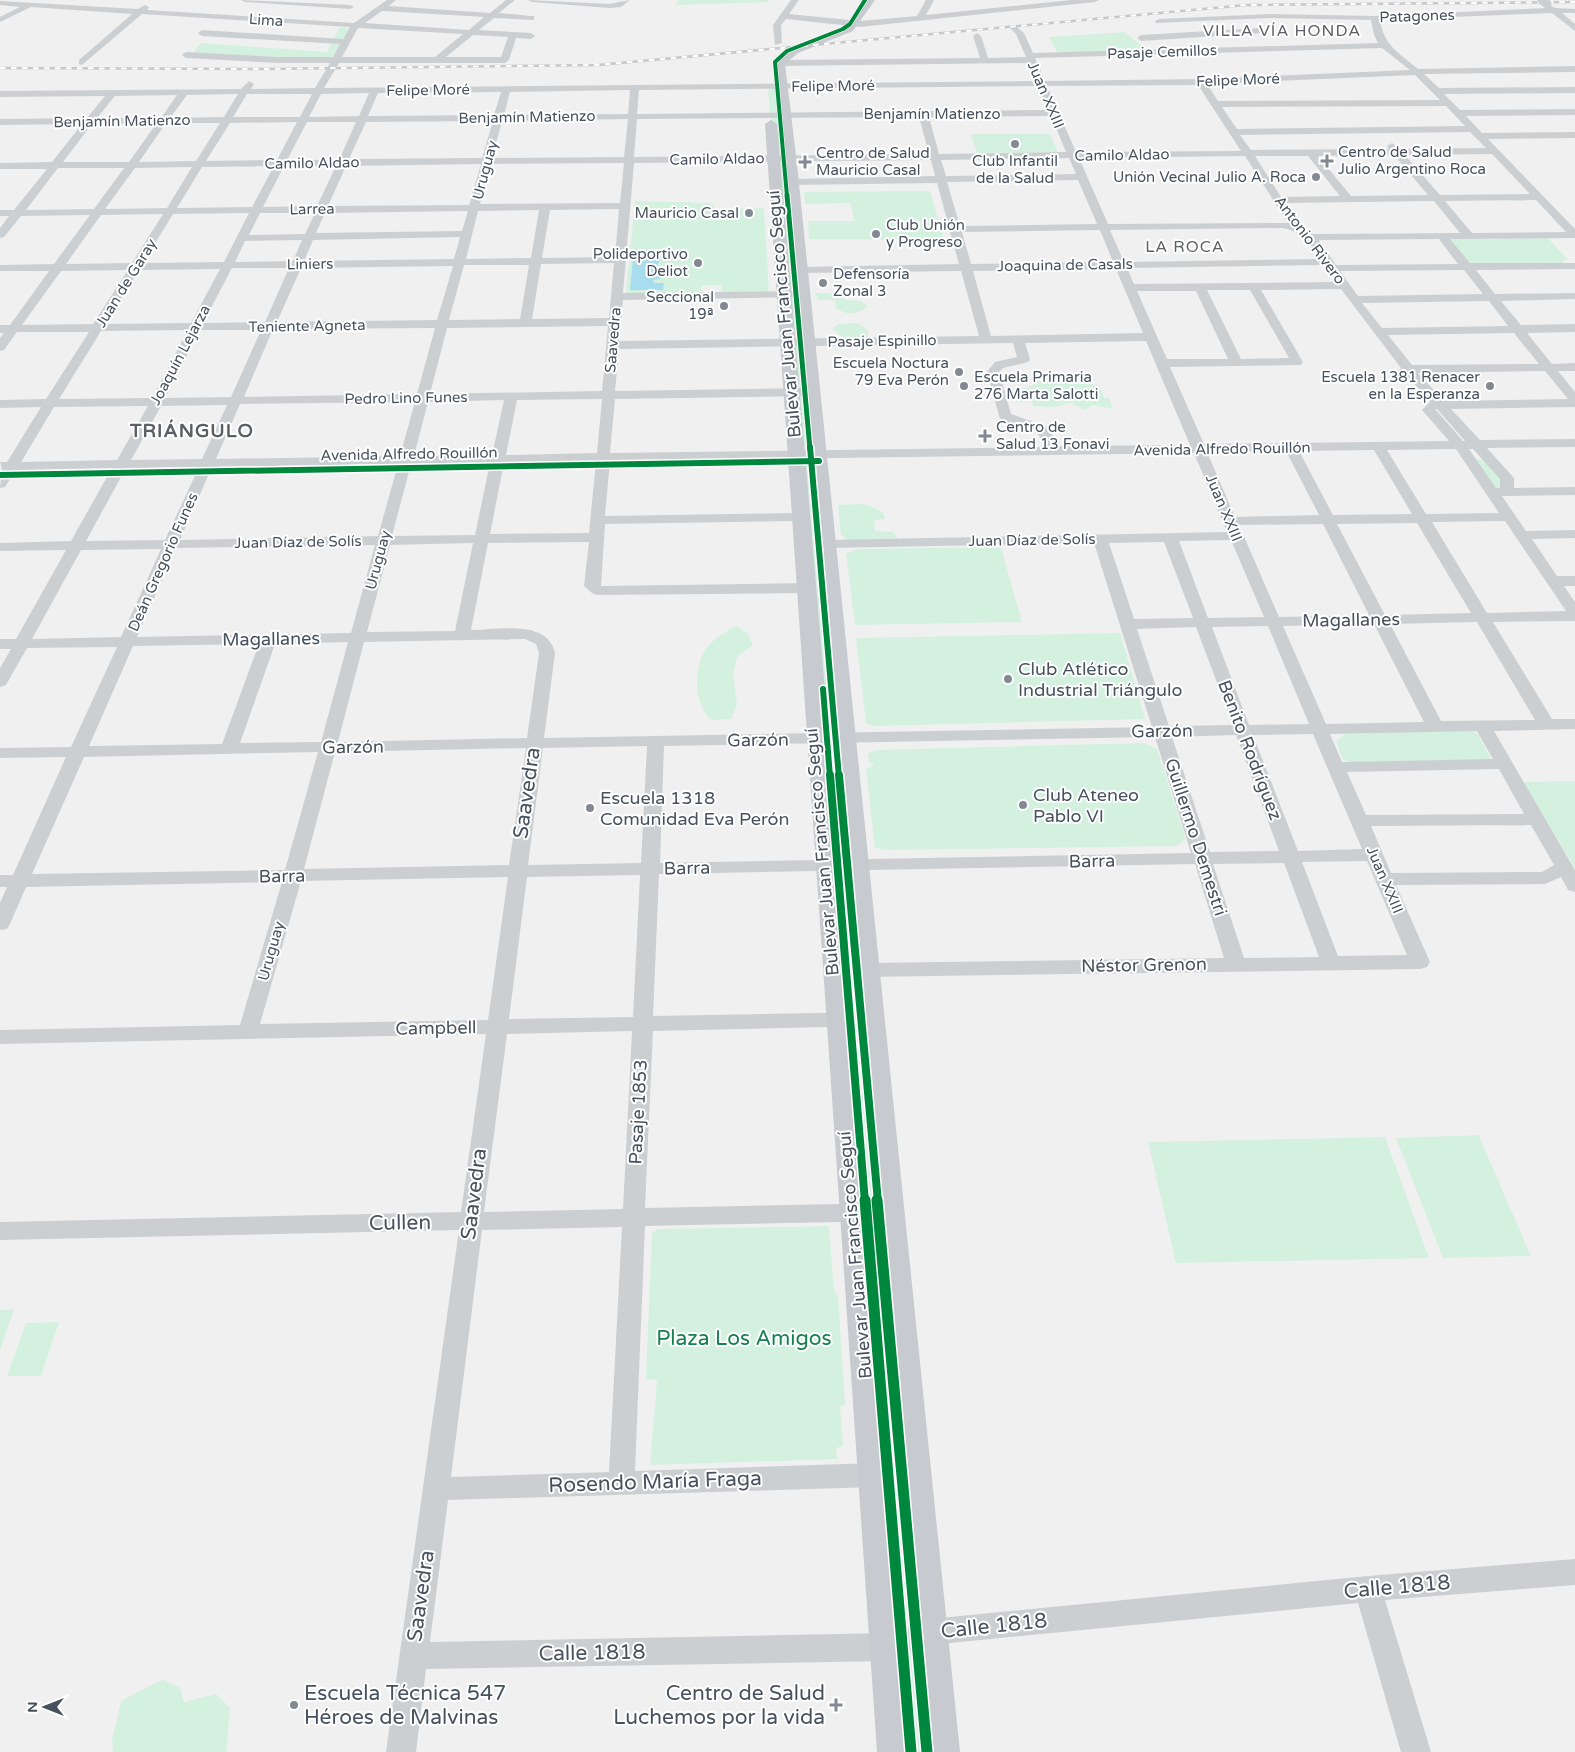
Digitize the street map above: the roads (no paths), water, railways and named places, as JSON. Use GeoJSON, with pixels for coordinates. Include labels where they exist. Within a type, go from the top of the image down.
{"type":"FeatureCollection","features":[{"type":"Feature","properties":{"kind":"main road","name":"Bulevar Juan Francisco Seguí"},"geometry":{"type":"LineString","coordinates":[[856,0],[842,21],[826,33],[774,52],[767,62],[768,86],[790,158],[793,182],[827,544],[832,739],[828,866],[896,1752]]}},
{"type":"Feature","properties":{"kind":"main road"},"geometry":{"type":"LineString","coordinates":[[780,67],[791,52],[842,33],[854,24],[870,0]]}},
{"type":"Feature","properties":{"kind":"main road","name":"Bulevar Juan Francisco Seguí"},"geometry":{"type":"LineString","coordinates":[[780,67],[782,86],[777,115],[774,158],[807,588],[832,739],[858,865],[941,1752]]}},
{"type":"Feature","properties":{"kind":"street"},"geometry":{"type":"LineString","coordinates":[[0,20],[39,0]]}},
{"type":"Feature","properties":{"kind":"street"},"geometry":{"type":"LineString","coordinates":[[245,0],[352,3],[339,25]]}},
{"type":"Feature","properties":{"kind":"street"},"geometry":{"type":"LineString","coordinates":[[355,26],[392,0]]}},
{"type":"Feature","properties":{"kind":"street"},"geometry":{"type":"LineString","coordinates":[[438,60],[511,0]]}},
{"type":"Feature","properties":{"kind":"street"},"geometry":{"type":"LineString","coordinates":[[532,0],[618,5],[626,0]]}},
{"type":"Feature","properties":{"kind":"street"},"geometry":{"type":"LineString","coordinates":[[778,43],[777,25],[795,0]]}},
{"type":"Feature","properties":{"kind":"street"},"geometry":{"type":"LineString","coordinates":[[920,18],[930,0]]}},
{"type":"Feature","properties":{"kind":"street"},"geometry":{"type":"LineString","coordinates":[[978,11],[983,0]]}},
{"type":"Feature","properties":{"kind":"street"},"geometry":{"type":"LineString","coordinates":[[782,16],[842,21],[854,24],[1039,3],[1095,0]]}},
{"type":"Feature","properties":{"kind":"street"},"geometry":{"type":"LineString","coordinates":[[1544,2],[1575,28]]}},
{"type":"Feature","properties":{"kind":"street","name":"Lima"},"geometry":{"type":"LineString","coordinates":[[0,3],[531,36]]}},
{"type":"Feature","properties":{"kind":"street"},"geometry":{"type":"LineString","coordinates":[[82,62],[138,11],[150,4]]}},
{"type":"Feature","properties":{"kind":"street"},"geometry":{"type":"LineString","coordinates":[[194,44],[223,6]]}},
{"type":"Feature","properties":{"kind":"street"},"geometry":{"type":"LineString","coordinates":[[380,8],[531,18]]}},
{"type":"Feature","properties":{"kind":"street","name":"Patagones"},"geometry":{"type":"LineString","coordinates":[[1159,21],[1241,17],[1380,24],[1575,11]]}},
{"type":"Feature","properties":{"kind":"street"},"geometry":{"type":"LineString","coordinates":[[1241,17],[1266,34],[1313,58]]}},
{"type":"Feature","properties":{"kind":"street"},"geometry":{"type":"LineString","coordinates":[[1207,18],[1223,32]]}},
{"type":"Feature","properties":{"kind":"street"},"geometry":{"type":"LineString","coordinates":[[1321,25],[1380,24],[1378,35],[1384,45],[1437,91],[1475,133],[1575,235]]}},
{"type":"Feature","properties":{"kind":"street","name":"Joaquín Lejarza"},"geometry":{"type":"LineString","coordinates":[[0,682],[157,401],[318,91],[355,26]]}},
{"type":"Feature","properties":{"kind":"street","name":"Juan XXIII"},"geometry":{"type":"LineString","coordinates":[[1014,28],[1020,33],[1420,962]]}},
{"type":"Feature","properties":{"kind":"street"},"geometry":{"type":"LineString","coordinates":[[1152,52],[1138,36],[1223,32],[1266,34]]}},
{"type":"Feature","properties":{"kind":"street"},"geometry":{"type":"LineString","coordinates":[[194,44],[336,60],[505,60],[513,35]]}},
{"type":"Feature","properties":{"kind":"street"},"geometry":{"type":"LineString","coordinates":[[977,36],[985,61]]}},
{"type":"Feature","properties":{"kind":"street"},"geometry":{"type":"LineString","coordinates":[[194,44],[346,42]]}},
{"type":"Feature","properties":{"kind":"street","name":"Pasaje Cemillos"},"geometry":{"type":"LineString","coordinates":[[780,67],[883,58],[985,61],[1152,52],[1384,45]]}},
{"type":"Feature","properties":{"kind":"street","name":"Felipe Moré"},"geometry":{"type":"LineString","coordinates":[[0,94],[245,93],[782,86],[870,100],[952,88],[1041,84],[1201,82],[1575,69]]}},
{"type":"Feature","properties":{"kind":"street"},"geometry":{"type":"LineString","coordinates":[[1522,70],[1573,113]]}},
{"type":"Feature","properties":{"kind":"street"},"geometry":{"type":"LineString","coordinates":[[947,74],[952,88]]}},
{"type":"Feature","properties":{"kind":"street"},"geometry":{"type":"LineString","coordinates":[[866,75],[870,100]]}},
{"type":"Feature","properties":{"kind":"street","name":"Juan de Garay"},"geometry":{"type":"LineString","coordinates":[[4,473],[52,403],[199,164],[245,93],[250,82]]}},
{"type":"Feature","properties":{"kind":"street","name":"Antonio Rivero"},"geometry":{"type":"LineString","coordinates":[[1201,82],[1296,227],[1311,237],[1354,300],[1408,369],[1507,478],[1499,492]]}},
{"type":"Feature","properties":{"kind":"street","name":"Saavedra"},"geometry":{"type":"LineString","coordinates":[[635,88],[592,586],[597,590],[807,588]]}},
{"type":"Feature","properties":{"kind":"street","name":"Uruguay"},"geometry":{"type":"LineString","coordinates":[[248,1031],[293,876],[356,637],[421,397],[468,234],[506,89]]}},
{"type":"Feature","properties":{"kind":"street","name":"Deán Gregorio Funes"},"geometry":{"type":"LineString","coordinates":[[0,924],[375,90]]}},
{"type":"Feature","properties":{"kind":"street"},"geometry":{"type":"LineString","coordinates":[[1437,91],[1575,90]]}},
{"type":"Feature","properties":{"kind":"street"},"geometry":{"type":"LineString","coordinates":[[0,348],[184,92]]}},
{"type":"Feature","properties":{"kind":"street"},"geometry":{"type":"LineString","coordinates":[[0,235],[112,93]]}},
{"type":"Feature","properties":{"kind":"street","name":"Benjamín Matienzo"},"geometry":{"type":"LineString","coordinates":[[0,122],[777,115],[870,100],[923,114],[959,110],[1054,114]]}},
{"type":"Feature","properties":{"kind":"street"},"geometry":{"type":"LineString","coordinates":[[1216,104],[1446,102]]}},
{"type":"Feature","properties":{"kind":"street"},"geometry":{"type":"LineString","coordinates":[[1457,113],[1573,113]]}},
{"type":"Feature","properties":{"kind":"street"},"geometry":{"type":"LineString","coordinates":[[923,114],[953,229],[986,339]]}},
{"type":"Feature","properties":{"kind":"street"},"geometry":{"type":"LineString","coordinates":[[1234,132],[1378,130],[1575,134]]}},
{"type":"Feature","properties":{"kind":"street"},"geometry":{"type":"LineString","coordinates":[[1378,130],[1469,236]]}},
{"type":"Feature","properties":{"kind":"street","name":"Camilo Aldao"},"geometry":{"type":"LineString","coordinates":[[0,166],[1494,151]]}},
{"type":"Feature","properties":{"kind":"street"},"geometry":{"type":"LineString","coordinates":[[1311,153],[1348,199]]}},
{"type":"Feature","properties":{"kind":"street"},"geometry":{"type":"LineString","coordinates":[[793,182],[1081,177]]}},
{"type":"Feature","properties":{"kind":"street"},"geometry":{"type":"LineString","coordinates":[[1278,200],[1538,197]]}},
{"type":"Feature","properties":{"kind":"street","name":"Larrea"},"geometry":{"type":"LineString","coordinates":[[0,213],[625,206]]}},
{"type":"Feature","properties":{"kind":"street"},"geometry":{"type":"LineString","coordinates":[[525,323],[545,207]]}},
{"type":"Feature","properties":{"kind":"street"},"geometry":{"type":"LineString","coordinates":[[953,229],[1282,225],[1296,227]]}},
{"type":"Feature","properties":{"kind":"street"},"geometry":{"type":"LineString","coordinates":[[242,238],[468,234]]}},
{"type":"Feature","properties":{"kind":"street"},"geometry":{"type":"LineString","coordinates":[[1311,237],[1575,235]]}},
{"type":"Feature","properties":{"kind":"street"},"geometry":{"type":"LineString","coordinates":[[1442,236],[1575,401]]}},
{"type":"Feature","properties":{"kind":"street","name":"Liniers"},"geometry":{"type":"LineString","coordinates":[[0,268],[620,260]]}},
{"type":"Feature","properties":{"kind":"street","name":"Joaquina de Casals"},"geometry":{"type":"LineString","coordinates":[[801,270],[1119,264],[1575,266]]}},
{"type":"Feature","properties":{"kind":"street"},"geometry":{"type":"LineString","coordinates":[[1130,288],[1344,285]]}},
{"type":"Feature","properties":{"kind":"street"},"geometry":{"type":"LineString","coordinates":[[1162,363],[1298,362],[1254,286]]}},
{"type":"Feature","properties":{"kind":"street"},"geometry":{"type":"LineString","coordinates":[[1200,287],[1236,362]]}},
{"type":"Feature","properties":{"kind":"street"},"geometry":{"type":"LineString","coordinates":[[617,297],[803,294]]}},
{"type":"Feature","properties":{"kind":"street"},"geometry":{"type":"LineString","coordinates":[[1354,300],[1575,296]]}},
{"type":"Feature","properties":{"kind":"street","name":"Teniente Agneta"},"geometry":{"type":"LineString","coordinates":[[0,329],[615,322]]}},
{"type":"Feature","properties":{"kind":"street"},"geometry":{"type":"LineString","coordinates":[[1378,332],[1575,328]]}},
{"type":"Feature","properties":{"kind":"street","name":"Pasaje Espinillo"},"geometry":{"type":"LineString","coordinates":[[613,345],[1150,337]]}},
{"type":"Feature","properties":{"kind":"street"},"geometry":{"type":"LineString","coordinates":[[1018,339],[1024,359],[999,365],[993,372],[1005,416],[1018,425],[1040,428],[1045,432],[1055,451]]}},
{"type":"Feature","properties":{"kind":"street"},"geometry":{"type":"LineString","coordinates":[[1408,369],[1575,367]]}},
{"type":"Feature","properties":{"kind":"street","name":"Antonio Rivero"},"geometry":{"type":"LineString","coordinates":[[1408,369],[1401,372],[1399,376],[1499,492],[1509,518],[1575,614]]}},
{"type":"Feature","properties":{"kind":"street","name":"Pedro Lino Funes"},"geometry":{"type":"LineString","coordinates":[[0,404],[812,392]]}},
{"type":"Feature","properties":{"kind":"street"},"geometry":{"type":"LineString","coordinates":[[462,635],[511,396]]}},
{"type":"Feature","properties":{"kind":"street"},"geometry":{"type":"LineString","coordinates":[[1425,406],[1575,401]]}},
{"type":"Feature","properties":{"kind":"street","name":"Avenida Alfredo Rouillón"},"geometry":{"type":"LineString","coordinates":[[1481,448],[1575,443]]}},
{"type":"Feature","properties":{"kind":"street","name":"Avenida Alfredo Rouillón"},"geometry":{"type":"LineString","coordinates":[[819,457],[1462,448],[1575,451]]}},
{"type":"Feature","properties":{"kind":"street"},"geometry":{"type":"LineString","coordinates":[[1380,450],[1547,725]]}},
{"type":"Feature","properties":{"kind":"street","name":"Avenida Alfredo Rouillón"},"geometry":{"type":"LineString","coordinates":[[4,473],[205,467],[797,458],[1055,451],[1200,453]]}},
{"type":"Feature","properties":{"kind":"street"},"geometry":{"type":"LineString","coordinates":[[1293,451],[1435,726]]}},
{"type":"Feature","properties":{"kind":"street"},"geometry":{"type":"LineString","coordinates":[[1499,492],[1575,491]]}},
{"type":"Feature","properties":{"kind":"street"},"geometry":{"type":"LineString","coordinates":[[598,520],[801,516]]}},
{"type":"Feature","properties":{"kind":"street"},"geometry":{"type":"LineString","coordinates":[[1230,521],[1509,518]]}},
{"type":"Feature","properties":{"kind":"street"},"geometry":{"type":"LineString","coordinates":[[1521,535],[1575,534]]}},
{"type":"Feature","properties":{"kind":"street","name":"Juan Díaz de Solís"},"geometry":{"type":"LineString","coordinates":[[827,544],[1236,536]]}},
{"type":"Feature","properties":{"kind":"street","name":"Juan Díaz de Solís"},"geometry":{"type":"LineString","coordinates":[[0,547],[597,537]]}},
{"type":"Feature","properties":{"kind":"street","name":"Benito Rodríguez"},"geometry":{"type":"LineString","coordinates":[[1170,537],[1331,963]]}},
{"type":"Feature","properties":{"kind":"street","name":"Guillermo Demestri"},"geometry":{"type":"LineString","coordinates":[[1100,538],[1236,964]]}},
{"type":"Feature","properties":{"kind":"street"},"geometry":{"type":"LineString","coordinates":[[1553,581],[1575,581]]}},
{"type":"Feature","properties":{"kind":"street","name":"Magallanes"},"geometry":{"type":"LineString","coordinates":[[1128,624],[1575,614]]}},
{"type":"Feature","properties":{"kind":"street","name":"Magallanes"},"geometry":{"type":"LineString","coordinates":[[0,644],[525,634],[542,638]]}},
{"type":"Feature","properties":{"kind":"street","name":"Saavedra"},"geometry":{"type":"LineString","coordinates":[[401,1752],[533,744],[547,653],[546,644],[542,638]]}},
{"type":"Feature","properties":{"kind":"street"},"geometry":{"type":"LineString","coordinates":[[229,749],[269,639]]}},
{"type":"Feature","properties":{"kind":"street","name":"Garzón"},"geometry":{"type":"LineString","coordinates":[[0,753],[832,739],[1162,730],[1575,724]]}},
{"type":"Feature","properties":{"kind":"street"},"geometry":{"type":"LineString","coordinates":[[1483,726],[1575,886]]}},
{"type":"Feature","properties":{"kind":"street","name":"Pasaje 1853"},"geometry":{"type":"LineString","coordinates":[[622,1483],[656,742]]}},
{"type":"Feature","properties":{"kind":"street"},"geometry":{"type":"LineString","coordinates":[[1336,767],[1505,764]]}},
{"type":"Feature","properties":{"kind":"street"},"geometry":{"type":"LineString","coordinates":[[1359,821],[1535,819]]}},
{"type":"Feature","properties":{"kind":"street","name":"Barra"},"geometry":{"type":"LineString","coordinates":[[0,881],[1374,856]]}},
{"type":"Feature","properties":{"kind":"street"},"geometry":{"type":"LineString","coordinates":[[1384,879],[1545,878],[1563,868]]}},
{"type":"Feature","properties":{"kind":"street","name":"Néstor Grenon"},"geometry":{"type":"LineString","coordinates":[[867,970],[1420,962]]}},
{"type":"Feature","properties":{"kind":"street","name":"Campbell"},"geometry":{"type":"LineString","coordinates":[[0,1037],[872,1019]]}},
{"type":"Feature","properties":{"kind":"street","name":"Cullen"},"geometry":{"type":"LineString","coordinates":[[0,1231],[890,1212]]}},
{"type":"Feature","properties":{"kind":"street","name":"Rosendo María Fraga"},"geometry":{"type":"LineString","coordinates":[[436,1489],[875,1474]]}},
{"type":"Feature","properties":{"kind":"street","name":"Calle 1818"},"geometry":{"type":"LineString","coordinates":[[413,1656],[888,1647],[930,1632],[1368,1589],[1575,1572]]}},
{"type":"Feature","properties":{"kind":"street"},"geometry":{"type":"LineString","coordinates":[[1368,1589],[1416,1752]]}},
{"type":"Feature","properties":{"kind":"water"},"geometry":{"type":"Polygon","coordinates":[[[634,249],[643,249],[662,257],[657,266],[665,271],[660,279],[653,280],[654,283],[664,283],[663,290],[630,290],[634,249]]]}},
{"type":"Feature","properties":{"kind":"railway"},"geometry":{"type":"LineString","coordinates":[[0,68],[260,69],[598,65],[1246,5],[1575,2]]}},
{"type":"Feature","properties":{"kind":"place","name":"Club Infantil de la Salud"},"geometry":{"type":"Point","coordinates":[1015,144]}},
{"type":"Feature","properties":{"kind":"place","name":"Centro de Salud Julio Argentino Roca"},"geometry":{"type":"Point","coordinates":[1327,161]}},
{"type":"Feature","properties":{"kind":"place","name":"Centro de Salud Mauricio Casal"},"geometry":{"type":"Point","coordinates":[805,162]}},
{"type":"Feature","properties":{"kind":"place","name":"Unión Vecinal Julio A. Roca"},"geometry":{"type":"Point","coordinates":[1316,177]}},
{"type":"Feature","properties":{"kind":"place","name":"Mauricio Casal"},"geometry":{"type":"Point","coordinates":[749,213]}},
{"type":"Feature","properties":{"kind":"place","name":"Club Unión y Progreso"},"geometry":{"type":"Point","coordinates":[876,234]}},
{"type":"Feature","properties":{"kind":"place","name":"Polideportivo Deliot"},"geometry":{"type":"Point","coordinates":[698,263]}},
{"type":"Feature","properties":{"kind":"place","name":"Defensoría Zonal 3"},"geometry":{"type":"Point","coordinates":[823,283]}},
{"type":"Feature","properties":{"kind":"place","name":"Seccional 19ª"},"geometry":{"type":"Point","coordinates":[724,306]}},
{"type":"Feature","properties":{"kind":"place","name":"Escuela Noctura 79 Eva Perón"},"geometry":{"type":"Point","coordinates":[959,372]}},
{"type":"Feature","properties":{"kind":"place","name":"Escuela Primaria 276 Marta Salotti"},"geometry":{"type":"Point","coordinates":[964,386]}},
{"type":"Feature","properties":{"kind":"place","name":"Escuela 1381 Renacer en la Esperanza"},"geometry":{"type":"Point","coordinates":[1490,386]}},
{"type":"Feature","properties":{"kind":"place","name":"Centro de Salud 13 Fonavi"},"geometry":{"type":"Point","coordinates":[985,436]}},
{"type":"Feature","properties":{"kind":"place","name":"Club Atlético Industrial Triángulo"},"geometry":{"type":"Point","coordinates":[1008,679]}},
{"type":"Feature","properties":{"kind":"place","name":"Club Ateneo Pablo VI"},"geometry":{"type":"Point","coordinates":[1023,805]}},
{"type":"Feature","properties":{"kind":"place","name":"Escuela 1318 Comunidad Eva Perón"},"geometry":{"type":"Point","coordinates":[590,808]}},
{"type":"Feature","properties":{"kind":"place","name":"Escuela Técnica 547 Héroes de Malvinas"},"geometry":{"type":"Point","coordinates":[294,1705]}},
{"type":"Feature","properties":{"kind":"place","name":"Centro de Salud Luchemos por la vida"},"geometry":{"type":"Point","coordinates":[836,1705]}},
{"type":"Feature","properties":{"kind":"district","name":"VILLA VÍA HONDA"},"geometry":{"type":"Point","coordinates":[1282,31]}},
{"type":"Feature","properties":{"kind":"district","name":"LA ROCA"},"geometry":{"type":"Point","coordinates":[1185,247]}},
{"type":"Feature","properties":{"kind":"district","name":"TRIÁNGULO"},"geometry":{"type":"Point","coordinates":[192,431]}},
{"type":"Feature","properties":{"kind":"park label","name":"Plaza Los Amigos"},"geometry":{"type":"Point","coordinates":[744,1338]}}]}
